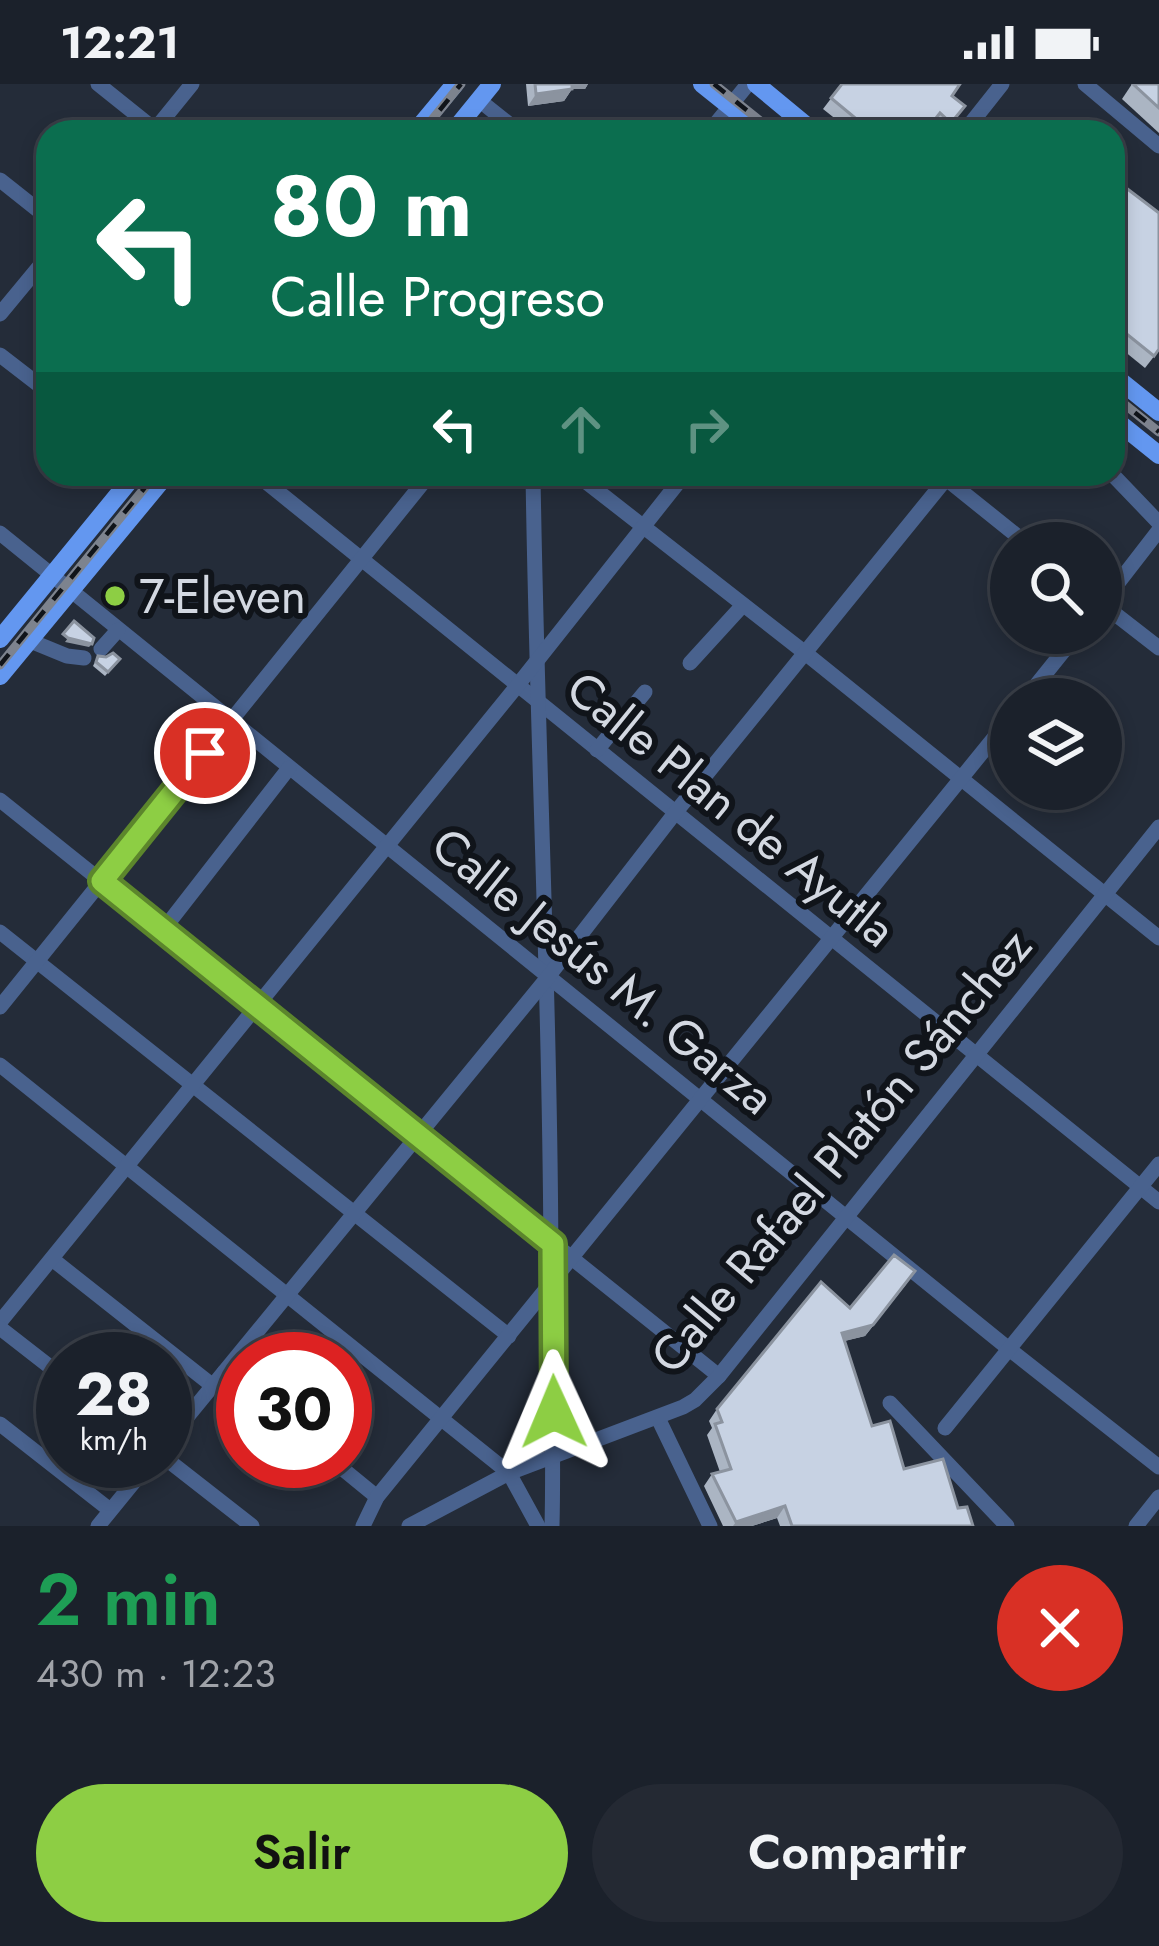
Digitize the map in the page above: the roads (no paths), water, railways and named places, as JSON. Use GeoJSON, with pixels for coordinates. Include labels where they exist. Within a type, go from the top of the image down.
{"type":"FeatureCollection","features":[{"type":"Feature","properties":{"kind":"main road"},"geometry":{"type":"LineString","coordinates":[[425,120],[454,84]]}},
{"type":"Feature","properties":{"kind":"main road"},"geometry":{"type":"LineString","coordinates":[[702,84],[747,120]]}},
{"type":"Feature","properties":{"kind":"main road"},"geometry":{"type":"LineString","coordinates":[[752,84],[798,120]]}},
{"type":"Feature","properties":{"kind":"main road"},"geometry":{"type":"LineString","coordinates":[[463,120],[485,92]]}},
{"type":"Feature","properties":{"kind":"main road"},"geometry":{"type":"LineString","coordinates":[[1125,385],[1159,412]]}},
{"type":"Feature","properties":{"kind":"main road"},"geometry":{"type":"LineString","coordinates":[[1125,428],[1159,455]]}},
{"type":"Feature","properties":{"kind":"main road"},"geometry":{"type":"LineString","coordinates":[[0,639],[125,486]]}},
{"type":"Feature","properties":{"kind":"main road"},"geometry":{"type":"LineString","coordinates":[[0,676],[157,486]]}},
{"type":"Feature","properties":{"kind":"street"},"geometry":{"type":"LineString","coordinates":[[98,84],[142,120]]}},
{"type":"Feature","properties":{"kind":"street"},"geometry":{"type":"LineString","coordinates":[[164,120],[192,84]]}},
{"type":"Feature","properties":{"kind":"street"},"geometry":{"type":"LineString","coordinates":[[719,120],[752,84]]}},
{"type":"Feature","properties":{"kind":"street"},"geometry":{"type":"LineString","coordinates":[[974,120],[1002,84]]}},
{"type":"Feature","properties":{"kind":"street"},"geometry":{"type":"LineString","coordinates":[[1084,84],[1104,90],[1159,146]]}},
{"type":"Feature","properties":{"kind":"street"},"geometry":{"type":"LineString","coordinates":[[485,92],[509,120]]}},
{"type":"Feature","properties":{"kind":"street"},"geometry":{"type":"LineString","coordinates":[[0,180],[36,208]]}},
{"type":"Feature","properties":{"kind":"street"},"geometry":{"type":"LineString","coordinates":[[0,314],[36,270]]}},
{"type":"Feature","properties":{"kind":"street"},"geometry":{"type":"LineString","coordinates":[[0,355],[36,383]]}},
{"type":"Feature","properties":{"kind":"street","name":"Calle Plan de Ayutla"},"geometry":{"type":"LineString","coordinates":[[271,486],[1159,1202]]}},
{"type":"Feature","properties":{"kind":"street"},"geometry":{"type":"LineString","coordinates":[[0,1007],[421,486]]}},
{"type":"Feature","properties":{"kind":"street"},"geometry":{"type":"LineString","coordinates":[[533,486],[553,1244],[552,1526]]}},
{"type":"Feature","properties":{"kind":"street"},"geometry":{"type":"LineString","coordinates":[[591,486],[1159,938]]}},
{"type":"Feature","properties":{"kind":"street"},"geometry":{"type":"LineString","coordinates":[[36,1355],[0,1325],[675,486]]}},
{"type":"Feature","properties":{"kind":"street"},"geometry":{"type":"LineString","coordinates":[[258,1332],[548,977],[938,486]]}},
{"type":"Feature","properties":{"kind":"street"},"geometry":{"type":"LineString","coordinates":[[958,486],[1001,522]]}},
{"type":"Feature","properties":{"kind":"street"},"geometry":{"type":"LineString","coordinates":[[1122,576],[1159,527],[1123,486]]}},
{"type":"Feature","properties":{"kind":"street","name":"Calle Jesús M. Garza"},"geometry":{"type":"LineString","coordinates":[[0,533],[1159,1467]]}},
{"type":"Feature","properties":{"kind":"street"},"geometry":{"type":"LineString","coordinates":[[690,663],[743,605]]}},
{"type":"Feature","properties":{"kind":"street"},"geometry":{"type":"LineString","coordinates":[[1122,620],[1159,648]]}},
{"type":"Feature","properties":{"kind":"street"},"geometry":{"type":"LineString","coordinates":[[101,649],[118,630]]}},
{"type":"Feature","properties":{"kind":"street"},"geometry":{"type":"LineString","coordinates":[[28,640],[84,658]]}},
{"type":"Feature","properties":{"kind":"street"},"geometry":{"type":"LineString","coordinates":[[1042,678],[1061,654]]}},
{"type":"Feature","properties":{"kind":"street"},"geometry":{"type":"LineString","coordinates":[[597,750],[644,692]]}},
{"type":"Feature","properties":{"kind":"street"},"geometry":{"type":"LineString","coordinates":[[363,1526],[377,1497],[990,743]]}},
{"type":"Feature","properties":{"kind":"street"},"geometry":{"type":"LineString","coordinates":[[163,931],[289,768]]}},
{"type":"Feature","properties":{"kind":"street"},"geometry":{"type":"LineString","coordinates":[[0,800],[719,1376]]}},
{"type":"Feature","properties":{"kind":"street","name":"Calle Rafael Platón Sánchez"},"geometry":{"type":"LineString","coordinates":[[409,1526],[509,1473],[695,1400],[1159,827]]}},
{"type":"Feature","properties":{"kind":"street"},"geometry":{"type":"LineString","coordinates":[[0,932],[509,1336]]}},
{"type":"Feature","properties":{"kind":"street"},"geometry":{"type":"LineString","coordinates":[[0,1065],[509,1473],[538,1526]]}},
{"type":"Feature","properties":{"kind":"street"},"geometry":{"type":"LineString","coordinates":[[945,1428],[1159,1164]]}},
{"type":"Feature","properties":{"kind":"street"},"geometry":{"type":"LineString","coordinates":[[52,1258],[216,1377]]}},
{"type":"Feature","properties":{"kind":"street"},"geometry":{"type":"LineString","coordinates":[[192,1412],[216,1383]]}},
{"type":"Feature","properties":{"kind":"street"},"geometry":{"type":"LineString","coordinates":[[890,1403],[1007,1526]]}},
{"type":"Feature","properties":{"kind":"street"},"geometry":{"type":"LineString","coordinates":[[658,1418],[710,1526]]}},
{"type":"Feature","properties":{"kind":"street"},"geometry":{"type":"LineString","coordinates":[[0,1424],[110,1510]]}},
{"type":"Feature","properties":{"kind":"street"},"geometry":{"type":"LineString","coordinates":[[192,1479],[252,1526]]}},
{"type":"Feature","properties":{"kind":"street"},"geometry":{"type":"LineString","coordinates":[[98,1526],[128,1488]]}},
{"type":"Feature","properties":{"kind":"street"},"geometry":{"type":"LineString","coordinates":[[366,1488],[377,1497]]}},
{"type":"Feature","properties":{"kind":"street"},"geometry":{"type":"LineString","coordinates":[[1136,1526],[1159,1497]]}},
{"type":"Feature","properties":{"kind":"railway"},"geometry":{"type":"LineString","coordinates":[[432,120],[461,84]]}},
{"type":"Feature","properties":{"kind":"railway"},"geometry":{"type":"LineString","coordinates":[[714,84],[759,120]]}},
{"type":"Feature","properties":{"kind":"railway"},"geometry":{"type":"LineString","coordinates":[[1125,405],[1159,432]]}},
{"type":"Feature","properties":{"kind":"railway"},"geometry":{"type":"LineString","coordinates":[[0,665],[146,486]]}},
{"type":"Feature","properties":{"kind":"place","name":"7-Eleven"},"geometry":{"type":"Point","coordinates":[115,596]}}]}
